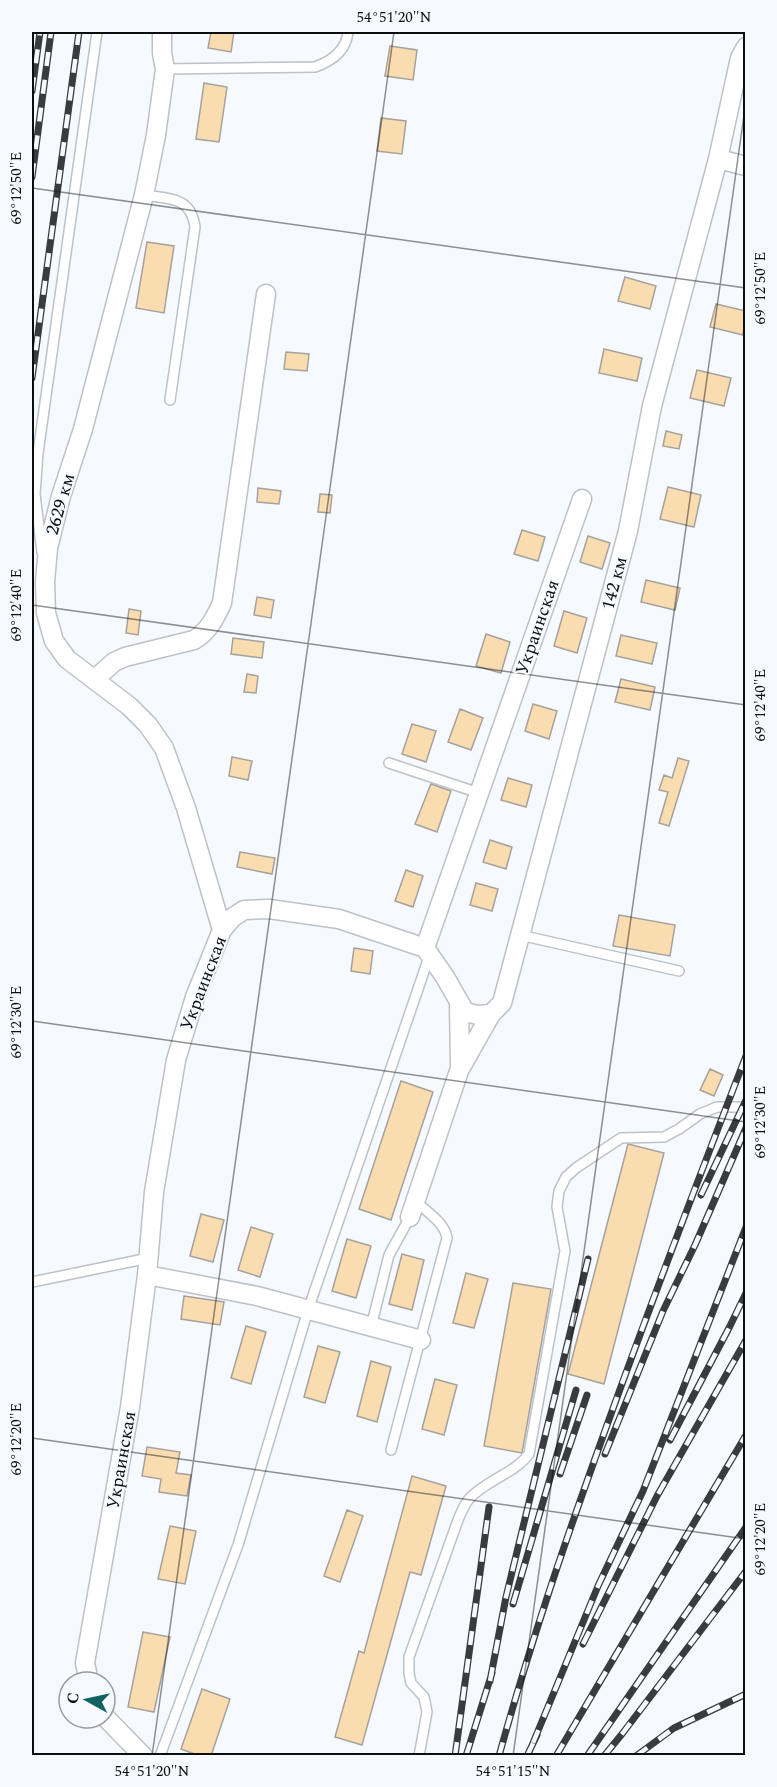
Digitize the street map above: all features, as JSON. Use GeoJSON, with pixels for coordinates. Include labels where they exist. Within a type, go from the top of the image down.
{"type":"FeatureCollection","features":[{"type":"Feature","properties":{"kind":"street","name":"2629 км"},"geometry":{"type":"LineString","coordinates":[[162,32],[165,69],[156,135],[144,195],[83,429],[61,496],[48,548],[45,582],[46,613],[54,641],[67,659],[129,706],[148,725],[164,748],[186,808],[222,930]]}},
{"type":"Feature","properties":{"kind":"street","name":"142 км"},"geometry":{"type":"LineString","coordinates":[[460,1068],[491,1014],[502,1003],[628,531],[652,406],[718,159],[740,58],[746,47]]}},
{"type":"Feature","properties":{"kind":"street"},"geometry":{"type":"LineString","coordinates":[[718,159],[746,166]]}},
{"type":"Feature","properties":{"kind":"street"},"geometry":{"type":"LineString","coordinates":[[95,679],[114,662],[125,657],[194,640],[203,634],[213,621],[222,603],[266,294]]}},
{"type":"Feature","properties":{"kind":"street","name":"Украинская"},"geometry":{"type":"LineString","coordinates":[[87,1670],[85,1662],[130,1407],[148,1266],[154,1192],[176,1060],[195,997],[222,930],[232,918],[244,910],[269,909],[339,919],[427,951],[479,793],[582,499]]}},
{"type":"Feature","properties":{"kind":"street"},"geometry":{"type":"LineString","coordinates":[[427,951],[465,1012],[478,1015],[491,1014]]}},
{"type":"Feature","properties":{"kind":"street"},"geometry":{"type":"LineString","coordinates":[[412,1209],[460,1068],[459,1003]]}},
{"type":"Feature","properties":{"kind":"street"},"geometry":{"type":"LineString","coordinates":[[148,1266],[421,1340]]}},
{"type":"Feature","properties":{"kind":"street"},"geometry":{"type":"LineString","coordinates":[[117,1729],[143,1755]]}},
{"type":"Feature","properties":{"kind":"lane"},"geometry":{"type":"LineString","coordinates":[[45,582],[35,494],[38,453],[98,32]]}},
{"type":"Feature","properties":{"kind":"lane"},"geometry":{"type":"LineString","coordinates":[[165,69],[315,67],[334,57],[347,39],[348,32]]}},
{"type":"Feature","properties":{"kind":"lane"},"geometry":{"type":"LineString","coordinates":[[144,195],[183,203],[190,209],[194,219],[195,227],[170,400]]}},
{"type":"Feature","properties":{"kind":"lane"},"geometry":{"type":"LineString","coordinates":[[389,763],[479,793]]}},
{"type":"Feature","properties":{"kind":"lane"},"geometry":{"type":"LineString","coordinates":[[520,935],[679,971]]}},
{"type":"Feature","properties":{"kind":"lane"},"geometry":{"type":"LineString","coordinates":[[160,1755],[238,1545],[308,1310],[427,951]]}},
{"type":"Feature","properties":{"kind":"lane"},"geometry":{"type":"LineString","coordinates":[[419,1755],[427,1712],[424,1697],[411,1683],[408,1673],[409,1657],[458,1520],[467,1501],[481,1487],[522,1462],[529,1454],[565,1251],[557,1207],[559,1191],[566,1177],[621,1138],[664,1137],[700,1114],[717,1107],[746,1107]]}},
{"type":"Feature","properties":{"kind":"lane"},"geometry":{"type":"LineString","coordinates":[[371,1326],[389,1255],[412,1209],[441,1225],[446,1231],[447,1238],[391,1450]]}},
{"type":"Feature","properties":{"kind":"lane"},"geometry":{"type":"LineString","coordinates":[[32,1282],[148,1266]]}},
{"type":"Feature","properties":{"kind":"building"},"geometry":{"type":"Polygon","coordinates":[[[211,32],[234,32],[231,52],[208,48],[211,32]]]}},
{"type":"Feature","properties":{"kind":"building"},"geometry":{"type":"Polygon","coordinates":[[[390,46],[417,50],[413,80],[385,76],[390,46]]]}},
{"type":"Feature","properties":{"kind":"building"},"geometry":{"type":"Polygon","coordinates":[[[204,83],[227,87],[219,142],[196,139],[204,83]]]}},
{"type":"Feature","properties":{"kind":"building"},"geometry":{"type":"Polygon","coordinates":[[[381,118],[406,121],[402,154],[377,151],[381,118]]]}},
{"type":"Feature","properties":{"kind":"building"},"geometry":{"type":"Polygon","coordinates":[[[147,242],[174,246],[164,313],[136,308],[147,242]]]}},
{"type":"Feature","properties":{"kind":"building"},"geometry":{"type":"Polygon","coordinates":[[[625,277],[656,286],[650,309],[618,301],[625,277]]]}},
{"type":"Feature","properties":{"kind":"building"},"geometry":{"type":"Polygon","coordinates":[[[716,304],[746,311],[743,335],[710,327],[716,304]]]}},
{"type":"Feature","properties":{"kind":"building"},"geometry":{"type":"Polygon","coordinates":[[[604,349],[642,358],[637,381],[599,373],[604,349]]]}},
{"type":"Feature","properties":{"kind":"building"},"geometry":{"type":"Polygon","coordinates":[[[286,352],[309,354],[307,371],[284,369],[286,352]]]}},
{"type":"Feature","properties":{"kind":"building"},"geometry":{"type":"Polygon","coordinates":[[[697,370],[731,378],[724,406],[690,398],[697,370]]]}},
{"type":"Feature","properties":{"kind":"building"},"geometry":{"type":"Polygon","coordinates":[[[666,431],[682,435],[679,449],[663,446],[666,431]]]}},
{"type":"Feature","properties":{"kind":"building"},"geometry":{"type":"Polygon","coordinates":[[[668,487],[701,495],[694,527],[660,519],[668,487]]]}},
{"type":"Feature","properties":{"kind":"building"},"geometry":{"type":"Polygon","coordinates":[[[258,488],[281,491],[279,504],[257,502],[258,488]]]}},
{"type":"Feature","properties":{"kind":"building"},"geometry":{"type":"Polygon","coordinates":[[[320,494],[332,495],[330,513],[318,512],[320,494]]]}},
{"type":"Feature","properties":{"kind":"building"},"geometry":{"type":"Polygon","coordinates":[[[522,530],[545,537],[538,561],[514,554],[522,530]]]}},
{"type":"Feature","properties":{"kind":"building"},"geometry":{"type":"Polygon","coordinates":[[[588,536],[610,543],[602,569],[580,562],[588,536]]]}},
{"type":"Feature","properties":{"kind":"building"},"geometry":{"type":"Polygon","coordinates":[[[646,580],[680,588],[675,610],[641,602],[646,580]]]}},
{"type":"Feature","properties":{"kind":"building"},"geometry":{"type":"Polygon","coordinates":[[[257,597],[274,600],[271,618],[254,615],[257,597]]]}},
{"type":"Feature","properties":{"kind":"building"},"geometry":{"type":"Polygon","coordinates":[[[129,609],[141,611],[138,635],[126,633],[129,609]]]}},
{"type":"Feature","properties":{"kind":"building"},"geometry":{"type":"Polygon","coordinates":[[[564,611],[587,618],[577,653],[554,646],[564,611]]]}},
{"type":"Feature","properties":{"kind":"building"},"geometry":{"type":"Polygon","coordinates":[[[486,634],[510,642],[501,673],[476,666],[486,634]]]}},
{"type":"Feature","properties":{"kind":"building"},"geometry":{"type":"Polygon","coordinates":[[[621,635],[657,643],[652,664],[616,656],[621,635]]]}},
{"type":"Feature","properties":{"kind":"building"},"geometry":{"type":"Polygon","coordinates":[[[233,638],[264,642],[262,658],[231,654],[233,638]]]}},
{"type":"Feature","properties":{"kind":"building"},"geometry":{"type":"Polygon","coordinates":[[[247,674],[258,676],[256,693],[244,692],[247,674]]]}},
{"type":"Feature","properties":{"kind":"building"},"geometry":{"type":"Polygon","coordinates":[[[621,679],[655,687],[650,710],[615,702],[621,679]]]}},
{"type":"Feature","properties":{"kind":"building"},"geometry":{"type":"Polygon","coordinates":[[[533,704],[557,711],[549,739],[525,731],[533,704]]]}},
{"type":"Feature","properties":{"kind":"building"},"geometry":{"type":"Polygon","coordinates":[[[460,709],[483,718],[471,750],[448,742],[460,709]]]}},
{"type":"Feature","properties":{"kind":"building"},"geometry":{"type":"Polygon","coordinates":[[[412,724],[436,731],[426,762],[402,754],[412,724]]]}},
{"type":"Feature","properties":{"kind":"building"},"geometry":{"type":"Polygon","coordinates":[[[232,757],[252,761],[248,780],[229,776],[232,757]]]}},
{"type":"Feature","properties":{"kind":"building"},"geometry":{"type":"Polygon","coordinates":[[[678,758],[689,761],[669,826],[659,823],[668,792],[659,790],[664,775],[672,778],[678,758]]]}},
{"type":"Feature","properties":{"kind":"building"},"geometry":{"type":"Polygon","coordinates":[[[508,778],[532,785],[526,807],[501,800],[508,778]]]}},
{"type":"Feature","properties":{"kind":"building"},"geometry":{"type":"Polygon","coordinates":[[[431,784],[451,791],[437,832],[415,824],[431,784]]]}},
{"type":"Feature","properties":{"kind":"building"},"geometry":{"type":"Polygon","coordinates":[[[490,840],[512,847],[506,869],[483,862],[490,840]]]}},
{"type":"Feature","properties":{"kind":"building"},"geometry":{"type":"Polygon","coordinates":[[[240,852],[275,858],[272,874],[237,867],[240,852]]]}},
{"type":"Feature","properties":{"kind":"building"},"geometry":{"type":"Polygon","coordinates":[[[406,870],[423,876],[413,907],[395,901],[406,870]]]}},
{"type":"Feature","properties":{"kind":"building"},"geometry":{"type":"Polygon","coordinates":[[[476,883],[498,889],[492,911],[470,905],[476,883]]]}},
{"type":"Feature","properties":{"kind":"building"},"geometry":{"type":"Polygon","coordinates":[[[619,915],[675,925],[670,956],[613,946],[619,915]]]}},
{"type":"Feature","properties":{"kind":"building"},"geometry":{"type":"Polygon","coordinates":[[[354,948],[373,951],[370,974],[351,971],[354,948]]]}},
{"type":"Feature","properties":{"kind":"building"},"geometry":{"type":"Polygon","coordinates":[[[710,1069],[723,1075],[714,1096],[700,1090],[710,1069]]]}},
{"type":"Feature","properties":{"kind":"building"},"geometry":{"type":"Polygon","coordinates":[[[401,1081],[433,1092],[391,1220],[359,1209],[401,1081]]]}},
{"type":"Feature","properties":{"kind":"building"},"geometry":{"type":"Polygon","coordinates":[[[628,1144],[664,1153],[604,1384],[568,1374],[628,1144]]]}},
{"type":"Feature","properties":{"kind":"building"},"geometry":{"type":"Polygon","coordinates":[[[201,1214],[224,1220],[213,1262],[190,1256],[201,1214]]]}},
{"type":"Feature","properties":{"kind":"building"},"geometry":{"type":"Polygon","coordinates":[[[251,1227],[273,1234],[260,1277],[238,1270],[251,1227]]]}},
{"type":"Feature","properties":{"kind":"building"},"geometry":{"type":"Polygon","coordinates":[[[347,1239],[371,1246],[356,1298],[332,1291],[347,1239]]]}},
{"type":"Feature","properties":{"kind":"building"},"geometry":{"type":"Polygon","coordinates":[[[402,1254],[424,1260],[412,1310],[389,1304],[402,1254]]]}},
{"type":"Feature","properties":{"kind":"building"},"geometry":{"type":"Polygon","coordinates":[[[466,1273],[488,1279],[474,1328],[453,1323],[466,1273]]]}},
{"type":"Feature","properties":{"kind":"building"},"geometry":{"type":"Polygon","coordinates":[[[513,1283],[551,1289],[522,1453],[484,1446],[513,1283]]]}},
{"type":"Feature","properties":{"kind":"building"},"geometry":{"type":"Polygon","coordinates":[[[184,1296],[224,1302],[220,1325],[181,1319],[184,1296]]]}},
{"type":"Feature","properties":{"kind":"building"},"geometry":{"type":"Polygon","coordinates":[[[246,1326],[266,1332],[251,1384],[231,1378],[246,1326]]]}},
{"type":"Feature","properties":{"kind":"building"},"geometry":{"type":"Polygon","coordinates":[[[318,1346],[340,1352],[325,1403],[304,1397],[318,1346]]]}},
{"type":"Feature","properties":{"kind":"building"},"geometry":{"type":"Polygon","coordinates":[[[371,1361],[391,1367],[377,1422],[357,1416],[371,1361]]]}},
{"type":"Feature","properties":{"kind":"building"},"geometry":{"type":"Polygon","coordinates":[[[435,1379],[457,1385],[444,1435],[422,1429],[435,1379]]]}},
{"type":"Feature","properties":{"kind":"building"},"geometry":{"type":"Polygon","coordinates":[[[147,1447],[180,1452],[176,1473],[191,1475],[187,1496],[159,1492],[161,1479],[142,1476],[147,1447]]]}},
{"type":"Feature","properties":{"kind":"building"},"geometry":{"type":"Polygon","coordinates":[[[412,1476],[446,1486],[421,1575],[410,1572],[362,1745],[335,1737],[359,1651],[364,1653],[412,1476]]]}},
{"type":"Feature","properties":{"kind":"building"},"geometry":{"type":"Polygon","coordinates":[[[347,1510],[363,1516],[340,1582],[324,1576],[347,1510]]]}},
{"type":"Feature","properties":{"kind":"building"},"geometry":{"type":"Polygon","coordinates":[[[170,1526],[196,1531],[185,1584],[158,1579],[170,1526]]]}},
{"type":"Feature","properties":{"kind":"building"},"geometry":{"type":"Polygon","coordinates":[[[143,1632],[170,1637],[154,1712],[128,1707],[143,1632]]]}},
{"type":"Feature","properties":{"kind":"building"},"geometry":{"type":"Polygon","coordinates":[[[202,1689],[230,1699],[211,1756],[200,1756],[181,1749],[202,1689]]]}},
{"type":"Feature","properties":{"kind":"railway"},"geometry":{"type":"LineString","coordinates":[[32,91],[40,32]]}},
{"type":"Feature","properties":{"kind":"railway"},"geometry":{"type":"LineString","coordinates":[[32,177],[51,32]]}},
{"type":"Feature","properties":{"kind":"railway"},"geometry":{"type":"LineString","coordinates":[[32,378],[79,32]]}},
{"type":"Feature","properties":{"kind":"railway"},"geometry":{"type":"LineString","coordinates":[[499,1756],[531,1647],[578,1506],[746,1056]]}},
{"type":"Feature","properties":{"kind":"railway"},"geometry":{"type":"LineString","coordinates":[[701,1195],[746,1100]]}},
{"type":"Feature","properties":{"kind":"railway"},"geometry":{"type":"LineString","coordinates":[[605,1454],[663,1311],[695,1245],[746,1128]]}},
{"type":"Feature","properties":{"kind":"railway"},"geometry":{"type":"LineString","coordinates":[[533,1743],[598,1586],[643,1491],[746,1227]]}},
{"type":"Feature","properties":{"kind":"railway"},"geometry":{"type":"LineString","coordinates":[[490,1681],[506,1597],[588,1259]]}},
{"type":"Feature","properties":{"kind":"railway"},"geometry":{"type":"LineString","coordinates":[[670,1440],[746,1293]]}},
{"type":"Feature","properties":{"kind":"railway"},"geometry":{"type":"LineString","coordinates":[[583,1644],[657,1496],[746,1340]]}},
{"type":"Feature","properties":{"kind":"railway"},"geometry":{"type":"LineString","coordinates":[[513,1604],[576,1390]]}},
{"type":"Feature","properties":{"kind":"railway"},"geometry":{"type":"LineString","coordinates":[[560,1474],[587,1395]]}},
{"type":"Feature","properties":{"kind":"railway"},"geometry":{"type":"LineString","coordinates":[[556,1756],[746,1435]]}},
{"type":"Feature","properties":{"kind":"railway"},"geometry":{"type":"LineString","coordinates":[[455,1756],[489,1507]]}},
{"type":"Feature","properties":{"kind":"railway"},"geometry":{"type":"LineString","coordinates":[[587,1756],[746,1527]]}},
{"type":"Feature","properties":{"kind":"railway"},"geometry":{"type":"LineString","coordinates":[[604,1756],[746,1571]]}},
{"type":"Feature","properties":{"kind":"railway"},"geometry":{"type":"LineString","coordinates":[[466,1756],[492,1673]]}},
{"type":"Feature","properties":{"kind":"railway"},"geometry":{"type":"LineString","coordinates":[[636,1756],[674,1728],[746,1694]]}},
{"type":"Feature","properties":{"kind":"railway"},"geometry":{"type":"LineString","coordinates":[[527,1756],[537,1735]]}}]}
